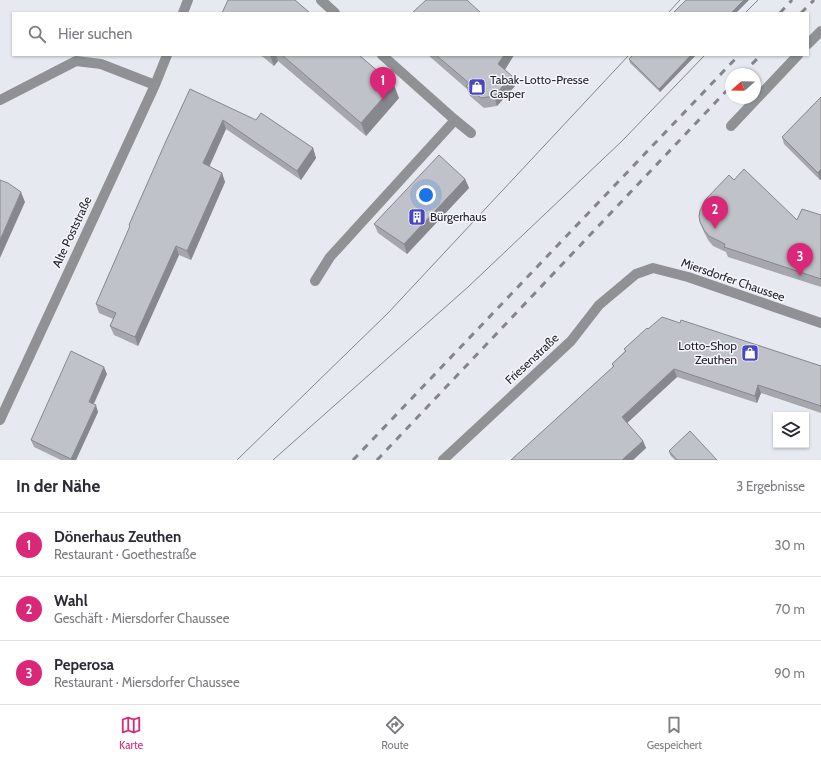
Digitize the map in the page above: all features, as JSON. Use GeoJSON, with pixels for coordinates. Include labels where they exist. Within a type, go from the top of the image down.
{"type":"FeatureCollection","features":[{"type":"Feature","properties":{"kind":"street"},"geometry":{"type":"LineString","coordinates":[[184,12],[188,0]]}},
{"type":"Feature","properties":{"kind":"street"},"geometry":{"type":"LineString","coordinates":[[321,0],[334,12]]}},
{"type":"Feature","properties":{"kind":"street"},"geometry":{"type":"LineString","coordinates":[[809,43],[821,31]]}},
{"type":"Feature","properties":{"kind":"street","name":"Alte Poststraße"},"geometry":{"type":"LineString","coordinates":[[0,420],[155,85],[167,56]]}},
{"type":"Feature","properties":{"kind":"street"},"geometry":{"type":"LineString","coordinates":[[383,56],[471,133]]}},
{"type":"Feature","properties":{"kind":"street"},"geometry":{"type":"LineString","coordinates":[[731,126],[797,56]]}},
{"type":"Feature","properties":{"kind":"street"},"geometry":{"type":"LineString","coordinates":[[0,100],[76,61],[101,64],[155,85]]}},
{"type":"Feature","properties":{"kind":"street"},"geometry":{"type":"LineString","coordinates":[[315,281],[330,257],[455,120]]}},
{"type":"Feature","properties":{"kind":"street","name":"Miersdorfer Chaussee"},"geometry":{"type":"LineString","coordinates":[[636,274],[653,268],[688,277],[821,323]]}},
{"type":"Feature","properties":{"kind":"street","name":"Friesenstraße"},"geometry":{"type":"LineString","coordinates":[[443,460],[570,341],[599,305],[636,274]]}},
{"type":"Feature","properties":{"kind":"building"},"geometry":{"type":"Polygon","coordinates":[[[228,0],[295,0],[309,12],[222,12],[228,0]]]}},
{"type":"Feature","properties":{"kind":"building"},"geometry":{"type":"Polygon","coordinates":[[[426,0],[467,0],[480,12],[413,12],[426,0]]]}},
{"type":"Feature","properties":{"kind":"building"},"geometry":{"type":"Polygon","coordinates":[[[686,0],[744,0],[732,12],[674,12],[686,0]]]}},
{"type":"Feature","properties":{"kind":"building"},"geometry":{"type":"Polygon","coordinates":[[[283,56],[360,56],[394,85],[361,123],[283,56]]]}},
{"type":"Feature","properties":{"kind":"building"},"geometry":{"type":"Polygon","coordinates":[[[437,56],[503,56],[498,64],[512,76],[494,96],[481,98],[466,86],[469,83],[437,56]]]}},
{"type":"Feature","properties":{"kind":"building"},"geometry":{"type":"Polygon","coordinates":[[[632,56],[690,56],[659,89],[629,59],[632,56]]]}},
{"type":"Feature","properties":{"kind":"building"},"geometry":{"type":"Polygon","coordinates":[[[190,89],[256,120],[261,113],[313,148],[297,171],[223,120],[203,163],[222,173],[187,251],[176,246],[135,337],[110,326],[116,313],[96,304],[130,226],[129,225],[190,89]]]}},
{"type":"Feature","properties":{"kind":"building"},"geometry":{"type":"Polygon","coordinates":[[[821,97],[821,169],[818,173],[782,137],[821,97]]]}},
{"type":"Feature","properties":{"kind":"building"},"geometry":{"type":"Polygon","coordinates":[[[439,155],[465,179],[404,244],[374,224],[439,155]]]}},
{"type":"Feature","properties":{"kind":"building"},"geometry":{"type":"Polygon","coordinates":[[[744,169],[797,220],[802,209],[821,215],[821,279],[724,247],[725,244],[709,236],[704,230],[699,216],[705,200],[729,175],[734,180],[744,169]]]}},
{"type":"Feature","properties":{"kind":"building"},"geometry":{"type":"Polygon","coordinates":[[[0,180],[8,183],[21,192],[0,240],[0,180]]]}},
{"type":"Feature","properties":{"kind":"building"},"geometry":{"type":"Polygon","coordinates":[[[662,317],[680,323],[681,320],[821,366],[821,406],[758,385],[755,396],[674,369],[622,417],[643,441],[622,460],[511,460],[614,366],[612,364],[626,351],[624,349],[647,328],[648,329],[662,317]]]}},
{"type":"Feature","properties":{"kind":"building"},"geometry":{"type":"Polygon","coordinates":[[[71,351],[104,367],[89,402],[96,405],[71,459],[31,440],[71,351]]]}},
{"type":"Feature","properties":{"kind":"building"},"geometry":{"type":"Polygon","coordinates":[[[690,431],[717,460],[677,460],[669,451],[690,431]]]}},
{"type":"Feature","properties":{"kind":"tram line"},"geometry":{"type":"LineString","coordinates":[[669,12],[680,0]]}},
{"type":"Feature","properties":{"kind":"tram line"},"geometry":{"type":"LineString","coordinates":[[746,12],[758,0]]}},
{"type":"Feature","properties":{"kind":"tram line"},"geometry":{"type":"LineString","coordinates":[[237,460],[388,313],[628,56]]}},
{"type":"Feature","properties":{"kind":"tram line"},"geometry":{"type":"LineString","coordinates":[[273,460],[468,287],[622,141],[704,56]]}},
{"type":"Feature","properties":{"kind":"railway"},"geometry":{"type":"LineString","coordinates":[[781,12],[792,0]]}},
{"type":"Feature","properties":{"kind":"railway"},"geometry":{"type":"LineString","coordinates":[[802,12],[814,0]]}},
{"type":"Feature","properties":{"kind":"railway"},"geometry":{"type":"LineString","coordinates":[[353,460],[738,56]]}},
{"type":"Feature","properties":{"kind":"railway"},"geometry":{"type":"LineString","coordinates":[[748,68],[760,56]]}},
{"type":"Feature","properties":{"kind":"railway"},"geometry":{"type":"LineString","coordinates":[[377,460],[725,92]]}},
{"type":"Feature","properties":{"kind":"place","name":"Tabak-Lotto-Presse Casper"},"geometry":{"type":"Point","coordinates":[477,87]}},
{"type":"Feature","properties":{"kind":"place","name":"Dönerhaus Zeuthen"},"geometry":{"type":"Point","coordinates":[383,100]}},
{"type":"Feature","properties":{"kind":"place","name":"Bürgerhaus"},"geometry":{"type":"Point","coordinates":[417,217]}},
{"type":"Feature","properties":{"kind":"place","name":"Wahl"},"geometry":{"type":"Point","coordinates":[715,229]}},
{"type":"Feature","properties":{"kind":"place","name":"Peperosa"},"geometry":{"type":"Point","coordinates":[800,276]}},
{"type":"Feature","properties":{"kind":"place","name":"Lotto-Shop Zeuthen"},"geometry":{"type":"Point","coordinates":[750,353]}}]}
